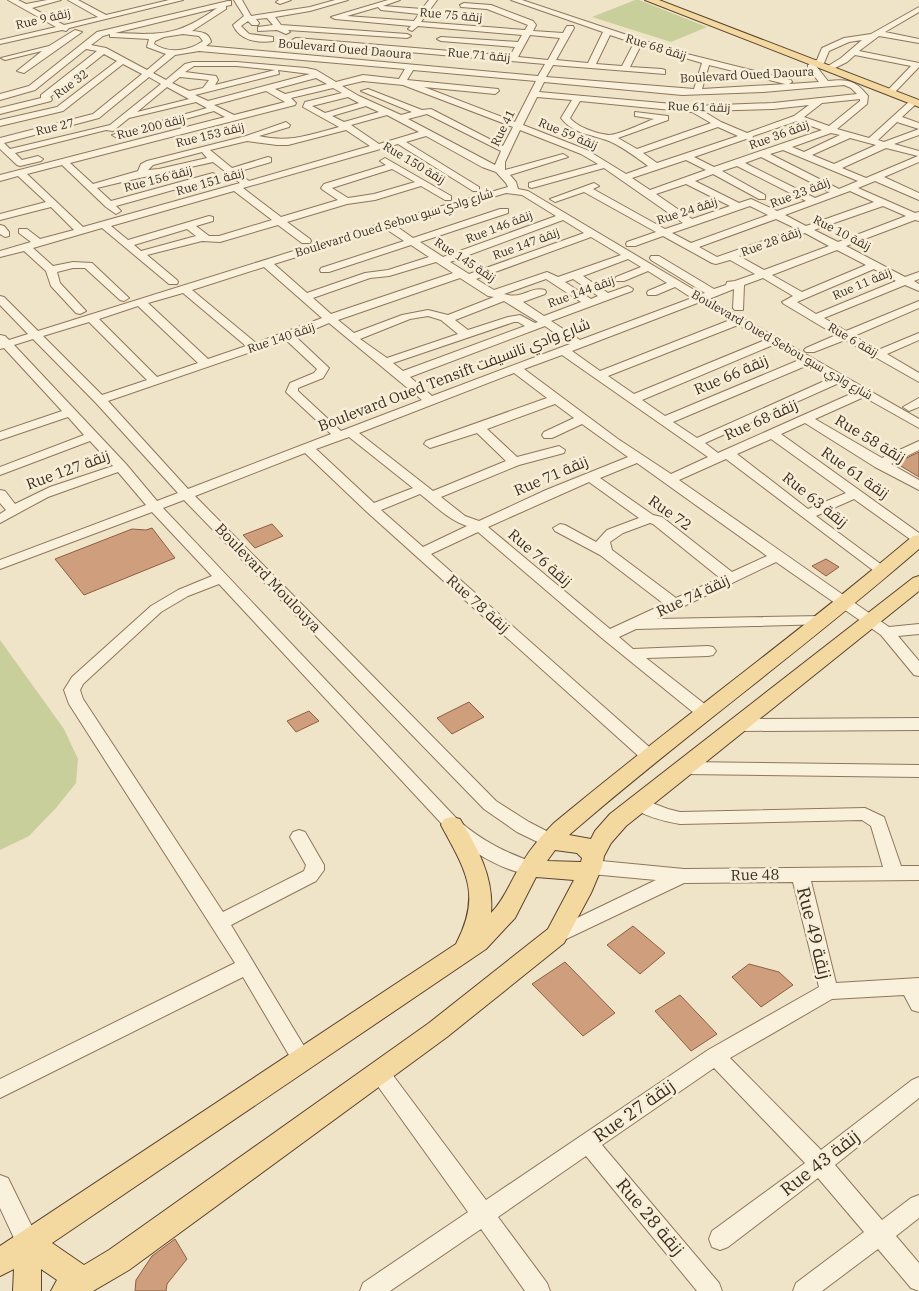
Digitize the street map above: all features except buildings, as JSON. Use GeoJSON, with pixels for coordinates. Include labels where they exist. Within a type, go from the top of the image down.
{"type":"FeatureCollection","features":[{"type":"Feature","properties":{"kind":"main road"},"geometry":{"type":"LineString","coordinates":[[650,0],[917,100]]}},
{"type":"Feature","properties":{"kind":"main road"},"geometry":{"type":"LineString","coordinates":[[665,0],[917,100]]}},
{"type":"Feature","properties":{"kind":"main road"},"geometry":{"type":"LineString","coordinates":[[0,1262],[303,1061],[460,955],[483,937],[507,912],[530,868],[550,840],[576,816],[824,621],[919,539]]}},
{"type":"Feature","properties":{"kind":"main road"},"geometry":{"type":"LineString","coordinates":[[28,1243],[79,1288],[438,1030],[556,936],[580,893],[603,837],[618,820],[740,725],[878,627],[917,587]]}},
{"type":"Feature","properties":{"kind":"main road"},"geometry":{"type":"LineString","coordinates":[[452,825],[477,869],[481,894],[479,921],[475,933],[460,955]]}},
{"type":"Feature","properties":{"kind":"main road"},"geometry":{"type":"LineString","coordinates":[[550,840],[583,845],[592,862]]}},
{"type":"Feature","properties":{"kind":"main road"},"geometry":{"type":"LineString","coordinates":[[530,868],[579,872],[592,862]]}},
{"type":"Feature","properties":{"kind":"main road"},"geometry":{"type":"LineString","coordinates":[[27,1291],[28,1243]]}},
{"type":"Feature","properties":{"kind":"street"},"geometry":{"type":"LineString","coordinates":[[12,0],[62,29],[153,39],[183,32],[201,24],[230,2]]}},
{"type":"Feature","properties":{"kind":"street"},"geometry":{"type":"LineString","coordinates":[[25,7],[57,0]]}},
{"type":"Feature","properties":{"kind":"street"},"geometry":{"type":"LineString","coordinates":[[72,0],[106,18]]}},
{"type":"Feature","properties":{"kind":"street","name":"Rue 9 زنقة"},"geometry":{"type":"LineString","coordinates":[[0,42],[62,29],[138,8],[179,0]]}},
{"type":"Feature","properties":{"kind":"street"},"geometry":{"type":"LineString","coordinates":[[238,0],[249,18],[270,39]]}},
{"type":"Feature","properties":{"kind":"street"},"geometry":{"type":"LineString","coordinates":[[214,14],[249,18],[270,16],[344,0]]}},
{"type":"Feature","properties":{"kind":"street"},"geometry":{"type":"LineString","coordinates":[[311,40],[325,22],[334,17],[396,0]]}},
{"type":"Feature","properties":{"kind":"street"},"geometry":{"type":"LineString","coordinates":[[388,62],[434,0]]}},
{"type":"Feature","properties":{"kind":"street","name":"Rue 68 زنقة"},"geometry":{"type":"LineString","coordinates":[[515,0],[574,22],[639,42],[667,62],[706,62],[796,84]]}},
{"type":"Feature","properties":{"kind":"street"},"geometry":{"type":"LineString","coordinates":[[0,97],[11,94],[30,79],[100,34],[230,2]]}},
{"type":"Feature","properties":{"kind":"street"},"geometry":{"type":"LineString","coordinates":[[370,7],[425,12]]}},
{"type":"Feature","properties":{"kind":"street"},"geometry":{"type":"LineString","coordinates":[[432,51],[463,8],[488,7],[525,21],[532,26],[514,58]]}},
{"type":"Feature","properties":{"kind":"street"},"geometry":{"type":"LineString","coordinates":[[138,8],[154,21]]}},
{"type":"Feature","properties":{"kind":"street"},"geometry":{"type":"LineString","coordinates":[[832,66],[845,59],[876,34],[919,9]]}},
{"type":"Feature","properties":{"kind":"street"},"geometry":{"type":"LineString","coordinates":[[261,29],[278,26],[305,16],[299,10]]}},
{"type":"Feature","properties":{"kind":"street"},"geometry":{"type":"LineString","coordinates":[[270,16],[278,26],[316,55]]}},
{"type":"Feature","properties":{"kind":"street","name":"Rue 75 زنقة"},"geometry":{"type":"LineString","coordinates":[[334,17],[565,36]]}},
{"type":"Feature","properties":{"kind":"street"},"geometry":{"type":"LineString","coordinates":[[249,18],[237,25],[242,35],[270,39]]}},
{"type":"Feature","properties":{"kind":"street","name":"Rue 41"},"geometry":{"type":"LineString","coordinates":[[501,172],[506,150],[542,77],[574,22]]}},
{"type":"Feature","properties":{"kind":"street"},"geometry":{"type":"LineString","coordinates":[[201,24],[201,34]]}},
{"type":"Feature","properties":{"kind":"street"},"geometry":{"type":"LineString","coordinates":[[278,26],[407,36]]}},
{"type":"Feature","properties":{"kind":"street"},"geometry":{"type":"LineString","coordinates":[[3,56],[53,47],[78,32]]}},
{"type":"Feature","properties":{"kind":"street"},"geometry":{"type":"LineString","coordinates":[[153,39],[153,48],[174,52],[200,47],[207,42],[206,38],[201,34],[183,32]]}},
{"type":"Feature","properties":{"kind":"street"},"geometry":{"type":"LineString","coordinates":[[590,65],[607,32]]}},
{"type":"Feature","properties":{"kind":"street"},"geometry":{"type":"LineString","coordinates":[[864,96],[850,84],[823,81],[812,68],[825,50],[834,44],[876,34],[919,41]]}},
{"type":"Feature","properties":{"kind":"street"},"geometry":{"type":"LineString","coordinates":[[262,50],[270,39]]}},
{"type":"Feature","properties":{"kind":"street"},"geometry":{"type":"LineString","coordinates":[[441,39],[522,45]]}},
{"type":"Feature","properties":{"kind":"street","name":"Rue 71 زنقة"},"geometry":{"type":"LineString","coordinates":[[296,40],[625,69],[667,62]]}},
{"type":"Feature","properties":{"kind":"street"},"geometry":{"type":"LineString","coordinates":[[625,69],[639,42]]}},
{"type":"Feature","properties":{"kind":"street"},"geometry":{"type":"LineString","coordinates":[[84,46],[103,50],[235,119]]}},
{"type":"Feature","properties":{"kind":"street"},"geometry":{"type":"LineString","coordinates":[[30,79],[53,47]]}},
{"type":"Feature","properties":{"kind":"street","name":"Boulevard Oued Daoura"},"geometry":{"type":"LineString","coordinates":[[200,47],[262,50],[346,60],[388,62],[681,90],[738,90],[823,81]]}},
{"type":"Feature","properties":{"kind":"street","name":"Boulevard Oued Daoura"},"geometry":{"type":"LineString","coordinates":[[200,47],[346,60],[410,68],[658,86],[681,90],[796,84]]}},
{"type":"Feature","properties":{"kind":"street"},"geometry":{"type":"LineString","coordinates":[[0,111],[46,98],[103,50]]}},
{"type":"Feature","properties":{"kind":"street"},"geometry":{"type":"LineString","coordinates":[[164,51],[100,114],[92,118],[0,142],[20,163],[114,132],[216,108]]}},
{"type":"Feature","properties":{"kind":"street"},"geometry":{"type":"LineString","coordinates":[[0,137],[70,120],[90,112],[174,52]]}},
{"type":"Feature","properties":{"kind":"street"},"geometry":{"type":"LineString","coordinates":[[854,52],[918,65]]}},
{"type":"Feature","properties":{"kind":"street"},"geometry":{"type":"LineString","coordinates":[[3,56],[30,79],[46,98],[70,120]]}},
{"type":"Feature","properties":{"kind":"street"},"geometry":{"type":"LineString","coordinates":[[845,59],[893,69],[902,62]]}},
{"type":"Feature","properties":{"kind":"street","name":"Rue 32"},"geometry":{"type":"LineString","coordinates":[[0,123],[60,109],[122,60]]}},
{"type":"Feature","properties":{"kind":"street"},"geometry":{"type":"LineString","coordinates":[[125,117],[265,88],[317,75],[346,60]]}},
{"type":"Feature","properties":{"kind":"street"},"geometry":{"type":"LineString","coordinates":[[658,86],[667,62]]}},
{"type":"Feature","properties":{"kind":"street"},"geometry":{"type":"LineString","coordinates":[[698,88],[706,62]]}},
{"type":"Feature","properties":{"kind":"street"},"geometry":{"type":"LineString","coordinates":[[114,132],[125,117],[188,66],[199,63],[237,64],[310,71],[350,95],[389,112],[484,166],[501,172],[512,186]]}},
{"type":"Feature","properties":{"kind":"street"},"geometry":{"type":"LineString","coordinates":[[896,91],[918,65]]}},
{"type":"Feature","properties":{"kind":"street"},"geometry":{"type":"LineString","coordinates":[[402,81],[410,68]]}},
{"type":"Feature","properties":{"kind":"street"},"geometry":{"type":"LineString","coordinates":[[188,94],[287,69]]}},
{"type":"Feature","properties":{"kind":"street"},"geometry":{"type":"LineString","coordinates":[[178,74],[213,78],[214,80],[206,90]]}},
{"type":"Feature","properties":{"kind":"street"},"geometry":{"type":"LineString","coordinates":[[909,74],[919,76]]}},
{"type":"Feature","properties":{"kind":"street"},"geometry":{"type":"LineString","coordinates":[[483,113],[505,76]]}},
{"type":"Feature","properties":{"kind":"street","name":"Rue 200 زنقة"},"geometry":{"type":"LineString","coordinates":[[0,178],[131,145],[192,140],[235,119],[334,84],[362,78],[495,91]]}},
{"type":"Feature","properties":{"kind":"street"},"geometry":{"type":"LineString","coordinates":[[246,79],[286,101]]}},
{"type":"Feature","properties":{"kind":"street"},"geometry":{"type":"LineString","coordinates":[[378,147],[306,106],[350,95],[388,80]]}},
{"type":"Feature","properties":{"kind":"street","name":"Rue 59 زنقة"},"geometry":{"type":"LineString","coordinates":[[402,81],[574,147],[625,177],[690,223]]}},
{"type":"Feature","properties":{"kind":"street"},"geometry":{"type":"LineString","coordinates":[[0,85],[11,94]]}},
{"type":"Feature","properties":{"kind":"street"},"geometry":{"type":"LineString","coordinates":[[365,90],[419,112]]}},
{"type":"Feature","properties":{"kind":"street"},"geometry":{"type":"LineString","coordinates":[[681,90],[692,109],[718,124],[746,136],[805,155],[865,181]]}},
{"type":"Feature","properties":{"kind":"street","name":"Rue 61 زنقة"},"geometry":{"type":"LineString","coordinates":[[534,94],[692,109],[773,106],[864,96]]}},
{"type":"Feature","properties":{"kind":"street","name":"Rue 36 زنقة"},"geometry":{"type":"LineString","coordinates":[[648,194],[830,130],[864,102],[864,96]]}},
{"type":"Feature","properties":{"kind":"street"},"geometry":{"type":"LineString","coordinates":[[578,98],[565,118],[566,121],[576,127],[608,137],[656,167]]}},
{"type":"Feature","properties":{"kind":"street"},"geometry":{"type":"LineString","coordinates":[[870,140],[917,100]]}},
{"type":"Feature","properties":{"kind":"street"},"geometry":{"type":"LineString","coordinates":[[625,177],[797,118],[819,101]]}},
{"type":"Feature","properties":{"kind":"street"},"geometry":{"type":"LineString","coordinates":[[323,116],[367,104]]}},
{"type":"Feature","properties":{"kind":"street"},"geometry":{"type":"LineString","coordinates":[[572,107],[665,118],[574,147]]}},
{"type":"Feature","properties":{"kind":"street"},"geometry":{"type":"LineString","coordinates":[[400,118],[428,110],[491,144],[506,150]]}},
{"type":"Feature","properties":{"kind":"street"},"geometry":{"type":"LineString","coordinates":[[247,138],[267,147],[389,112]]}},
{"type":"Feature","properties":{"kind":"street"},"geometry":{"type":"LineString","coordinates":[[92,118],[131,145]]}},
{"type":"Feature","properties":{"kind":"street"},"geometry":{"type":"LineString","coordinates":[[797,118],[830,130],[918,155]]}},
{"type":"Feature","properties":{"kind":"street"},"geometry":{"type":"LineString","coordinates":[[895,118],[919,126]]}},
{"type":"Feature","properties":{"kind":"street"},"geometry":{"type":"LineString","coordinates":[[635,153],[718,124]]}},
{"type":"Feature","properties":{"kind":"street","name":"Rue 153 زنقة"},"geometry":{"type":"LineString","coordinates":[[142,173],[144,166],[192,140],[247,138],[254,133],[286,125]]}},
{"type":"Feature","properties":{"kind":"street","name":"Rue 27"},"geometry":{"type":"LineString","coordinates":[[9,152],[114,132]]}},
{"type":"Feature","properties":{"kind":"street"},"geometry":{"type":"LineString","coordinates":[[834,168],[884,145],[919,132]]}},
{"type":"Feature","properties":{"kind":"street","name":"Rue 151 زنقة"},"geometry":{"type":"LineString","coordinates":[[0,254],[426,133]]}},
{"type":"Feature","properties":{"kind":"street"},"geometry":{"type":"LineString","coordinates":[[805,155],[849,135]]}},
{"type":"Feature","properties":{"kind":"street"},"geometry":{"type":"LineString","coordinates":[[192,140],[213,159],[247,184]]}},
{"type":"Feature","properties":{"kind":"street"},"geometry":{"type":"LineString","coordinates":[[398,141],[476,189]]}},
{"type":"Feature","properties":{"kind":"street","name":"Rue 150 زنقة"},"geometry":{"type":"LineString","coordinates":[[368,150],[448,198]]}},
{"type":"Feature","properties":{"kind":"street"},"geometry":{"type":"LineString","coordinates":[[762,154],[838,192]]}},
{"type":"Feature","properties":{"kind":"street","name":"Rue 23 زنقة"},"geometry":{"type":"LineString","coordinates":[[690,247],[850,188],[918,155]]}},
{"type":"Feature","properties":{"kind":"street"},"geometry":{"type":"LineString","coordinates":[[686,156],[762,197]]}},
{"type":"Feature","properties":{"kind":"street"},"geometry":{"type":"LineString","coordinates":[[501,172],[563,157]]}},
{"type":"Feature","properties":{"kind":"street"},"geometry":{"type":"LineString","coordinates":[[91,187],[142,173],[159,172],[213,159]]}},
{"type":"Feature","properties":{"kind":"street"},"geometry":{"type":"LineString","coordinates":[[230,172],[268,160]]}},
{"type":"Feature","properties":{"kind":"street"},"geometry":{"type":"LineString","coordinates":[[552,160],[597,184],[555,199]]}},
{"type":"Feature","properties":{"kind":"street"},"geometry":{"type":"LineString","coordinates":[[64,162],[124,219]]}},
{"type":"Feature","properties":{"kind":"street"},"geometry":{"type":"LineString","coordinates":[[738,163],[814,201]]}},
{"type":"Feature","properties":{"kind":"street"},"geometry":{"type":"LineString","coordinates":[[532,185],[606,165]]}},
{"type":"Feature","properties":{"kind":"street"},"geometry":{"type":"LineString","coordinates":[[346,201],[326,188],[329,184],[393,166]]}},
{"type":"Feature","properties":{"kind":"street"},"geometry":{"type":"LineString","coordinates":[[20,173],[81,231]]}},
{"type":"Feature","properties":{"kind":"street","name":"Rue 156 زنقة"},"geometry":{"type":"LineString","coordinates":[[109,205],[213,176]]}},
{"type":"Feature","properties":{"kind":"street"},"geometry":{"type":"LineString","coordinates":[[875,177],[919,197]]}},
{"type":"Feature","properties":{"kind":"street"},"geometry":{"type":"LineString","coordinates":[[341,181],[361,198]]}},
{"type":"Feature","properties":{"kind":"street"},"geometry":{"type":"LineString","coordinates":[[688,181],[739,207]]}},
{"type":"Feature","properties":{"kind":"street"},"geometry":{"type":"LineString","coordinates":[[189,225],[202,237],[210,240],[220,239],[346,201],[375,197],[423,183]]}},
{"type":"Feature","properties":{"kind":"street","name":"Boulevard Oued Sebou شارع وادي سبو"},"geometry":{"type":"LineString","coordinates":[[30,331],[91,318],[140,302],[178,285],[306,242],[476,189],[532,185],[631,250],[650,267],[676,283],[709,296],[740,314],[810,355],[841,378],[919,424]]}},
{"type":"Feature","properties":{"kind":"street"},"geometry":{"type":"LineString","coordinates":[[179,186],[197,199]]}},
{"type":"Feature","properties":{"kind":"street","name":"Boulevard Oued Sebou شارع وادي سبو"},"geometry":{"type":"LineString","coordinates":[[2,341],[80,311],[124,298],[266,263],[512,186],[593,233],[692,281],[709,296]]}},
{"type":"Feature","properties":{"kind":"street"},"geometry":{"type":"LineString","coordinates":[[907,191],[919,187]]}},
{"type":"Feature","properties":{"kind":"street"},"geometry":{"type":"LineString","coordinates":[[236,188],[282,221],[306,242]]}},
{"type":"Feature","properties":{"kind":"street"},"geometry":{"type":"LineString","coordinates":[[850,188],[917,217]]}},
{"type":"Feature","properties":{"kind":"street"},"geometry":{"type":"LineString","coordinates":[[585,189],[690,247]]}},
{"type":"Feature","properties":{"kind":"street"},"geometry":{"type":"LineString","coordinates":[[0,208],[50,200]]}},
{"type":"Feature","properties":{"kind":"street"},"geometry":{"type":"LineString","coordinates":[[0,217],[50,200]]}},
{"type":"Feature","properties":{"kind":"street","name":"Rue 24 زنقة"},"geometry":{"type":"LineString","coordinates":[[558,281],[631,250],[662,232],[751,202]]}},
{"type":"Feature","properties":{"kind":"street","name":"Rue 10 زنقة"},"geometry":{"type":"LineString","coordinates":[[751,202],[919,288]]}},
{"type":"Feature","properties":{"kind":"street","name":"Rue 28 زنقة"},"geometry":{"type":"LineString","coordinates":[[690,247],[716,261],[882,203]]}},
{"type":"Feature","properties":{"kind":"street"},"geometry":{"type":"LineString","coordinates":[[325,270],[504,211]]}},
{"type":"Feature","properties":{"kind":"street"},"geometry":{"type":"LineString","coordinates":[[492,215],[520,232]]}},
{"type":"Feature","properties":{"kind":"street","name":"Rue 146 زنقة"},"geometry":{"type":"LineString","coordinates":[[305,297],[369,275],[389,273],[440,260],[564,216]]}},
{"type":"Feature","properties":{"kind":"street","name":"Boulevard Oued Tensift شارع وادي تانسيفت"},"geometry":{"type":"LineString","coordinates":[[0,565],[739,285],[837,245],[917,217]]}},
{"type":"Feature","properties":{"kind":"street"},"geometry":{"type":"LineString","coordinates":[[128,243],[209,219]]}},
{"type":"Feature","properties":{"kind":"street"},"geometry":{"type":"LineString","coordinates":[[104,225],[254,347]]}},
{"type":"Feature","properties":{"kind":"street","name":"Rue 145 زنقة"},"geometry":{"type":"LineString","coordinates":[[387,225],[492,294],[509,299],[541,324],[580,345]]}},
{"type":"Feature","properties":{"kind":"street"},"geometry":{"type":"LineString","coordinates":[[23,231],[38,243]]}},
{"type":"Feature","properties":{"kind":"street","name":"Rue 147 زنقة"},"geometry":{"type":"LineString","coordinates":[[464,276],[593,233]]}},
{"type":"Feature","properties":{"kind":"street"},"geometry":{"type":"LineString","coordinates":[[141,254],[202,237]]}},
{"type":"Feature","properties":{"kind":"street"},"geometry":{"type":"LineString","coordinates":[[26,247],[51,270],[55,284],[80,311]]}},
{"type":"Feature","properties":{"kind":"street"},"geometry":{"type":"LineString","coordinates":[[731,256],[800,295],[875,265]]}},
{"type":"Feature","properties":{"kind":"street"},"geometry":{"type":"LineString","coordinates":[[356,260],[369,275]]}},
{"type":"Feature","properties":{"kind":"street"},"geometry":{"type":"LineString","coordinates":[[266,263],[352,338],[385,362],[431,401]]}},
{"type":"Feature","properties":{"kind":"street"},"geometry":{"type":"LineString","coordinates":[[51,270],[73,265],[88,265],[124,298]]}},
{"type":"Feature","properties":{"kind":"street"},"geometry":{"type":"LineString","coordinates":[[620,279],[650,267]]}},
{"type":"Feature","properties":{"kind":"street"},"geometry":{"type":"LineString","coordinates":[[492,294],[548,275],[590,303]]}},
{"type":"Feature","properties":{"kind":"street"},"geometry":{"type":"LineString","coordinates":[[574,275],[607,297]]}},
{"type":"Feature","properties":{"kind":"street","name":"Rue 11 زنقة"},"geometry":{"type":"LineString","coordinates":[[815,318],[919,275]]}},
{"type":"Feature","properties":{"kind":"street","name":"Rue 140 زنقة"},"geometry":{"type":"LineString","coordinates":[[100,400],[288,336],[330,319],[464,276]]}},
{"type":"Feature","properties":{"kind":"street"},"geometry":{"type":"LineString","coordinates":[[598,376],[740,314],[739,285],[692,281]]}},
{"type":"Feature","properties":{"kind":"street"},"geometry":{"type":"LineString","coordinates":[[652,293],[676,283]]}},
{"type":"Feature","properties":{"kind":"street","name":"Rue 144 زنقة"},"geometry":{"type":"LineString","coordinates":[[402,376],[628,289]]}},
{"type":"Feature","properties":{"kind":"street"},"geometry":{"type":"LineString","coordinates":[[447,319],[509,299],[541,292]]}},
{"type":"Feature","properties":{"kind":"street","name":"Rue 6 زنقة"},"geometry":{"type":"LineString","coordinates":[[800,295],[788,302],[878,354],[914,369],[919,378]]}},
{"type":"Feature","properties":{"kind":"street","name":"Boulevard Moulouya"},"geometry":{"type":"LineString","coordinates":[[0,299],[100,400],[187,494],[490,805],[523,827],[550,840]]}},
{"type":"Feature","properties":{"kind":"street"},"geometry":{"type":"LineString","coordinates":[[140,302],[206,364]]}},
{"type":"Feature","properties":{"kind":"street"},"geometry":{"type":"LineString","coordinates":[[810,355],[845,335],[919,304]]}},
{"type":"Feature","properties":{"kind":"street"},"geometry":{"type":"LineString","coordinates":[[352,338],[422,314],[437,314],[447,319],[465,334]]}},
{"type":"Feature","properties":{"kind":"street","name":"Boulevard Oued Sebou شارع وادي سبو"},"geometry":{"type":"LineString","coordinates":[[740,314],[774,340],[810,355],[916,407]]}},
{"type":"Feature","properties":{"kind":"street"},"geometry":{"type":"LineString","coordinates":[[91,318],[154,381]]}},
{"type":"Feature","properties":{"kind":"street"},"geometry":{"type":"LineString","coordinates":[[385,362],[516,318],[541,324]]}},
{"type":"Feature","properties":{"kind":"street","name":"Rue 76 زنقة"},"geometry":{"type":"LineString","coordinates":[[288,336],[323,368],[319,375],[294,386],[292,392],[460,519],[479,526],[608,636],[706,712]]}},
{"type":"Feature","properties":{"kind":"street"},"geometry":{"type":"LineString","coordinates":[[878,354],[919,336]]}},
{"type":"Feature","properties":{"kind":"street"},"geometry":{"type":"LineString","coordinates":[[633,399],[774,340]]}},
{"type":"Feature","properties":{"kind":"street"},"geometry":{"type":"LineString","coordinates":[[2,341],[121,467],[220,578],[452,825],[473,844],[503,860],[530,868]]}},
{"type":"Feature","properties":{"kind":"street","name":"Rue 63 زنقة"},"geometry":{"type":"LineString","coordinates":[[564,351],[695,443],[721,455],[883,571]]}},
{"type":"Feature","properties":{"kind":"street","name":"Rue 66 زنقة"},"geometry":{"type":"LineString","coordinates":[[664,421],[810,355]]}},
{"type":"Feature","properties":{"kind":"street"},"geometry":{"type":"LineString","coordinates":[[516,369],[637,458],[670,479],[878,627],[919,671]]}},
{"type":"Feature","properties":{"kind":"street"},"geometry":{"type":"LineString","coordinates":[[695,443],[841,378]]}},
{"type":"Feature","properties":{"kind":"street","name":"Rue 68 زنقة"},"geometry":{"type":"LineString","coordinates":[[670,479],[865,392]]}},
{"type":"Feature","properties":{"kind":"street"},"geometry":{"type":"LineString","coordinates":[[430,444],[556,399]]}},
{"type":"Feature","properties":{"kind":"street"},"geometry":{"type":"LineString","coordinates":[[0,436],[70,412]]}},
{"type":"Feature","properties":{"kind":"street","name":"Rue 58 زنقة"},"geometry":{"type":"LineString","coordinates":[[805,418],[919,486]]}},
{"type":"Feature","properties":{"kind":"street"},"geometry":{"type":"LineString","coordinates":[[548,435],[584,420]]}},
{"type":"Feature","properties":{"kind":"street"},"geometry":{"type":"LineString","coordinates":[[479,428],[514,462]]}},
{"type":"Feature","properties":{"kind":"street","name":"Rue 61 زنقة"},"geometry":{"type":"LineString","coordinates":[[772,434],[919,539]]}},
{"type":"Feature","properties":{"kind":"street"},"geometry":{"type":"LineString","coordinates":[[0,471],[92,436]]}},
{"type":"Feature","properties":{"kind":"street"},"geometry":{"type":"LineString","coordinates":[[880,464],[919,445]]}},
{"type":"Feature","properties":{"kind":"street","name":"Rue 78 زنقة"},"geometry":{"type":"LineString","coordinates":[[307,448],[372,509],[650,757]]}},
{"type":"Feature","properties":{"kind":"street"},"geometry":{"type":"LineString","coordinates":[[372,509],[426,493],[514,462],[559,450]]}},
{"type":"Feature","properties":{"kind":"street","name":"Rue 71 زنقة"},"geometry":{"type":"LineString","coordinates":[[421,553],[637,458]]}},
{"type":"Feature","properties":{"kind":"street","name":"Rue 127 زنقة"},"geometry":{"type":"LineString","coordinates":[[0,519],[8,516],[29,500],[47,492],[121,467]]}},
{"type":"Feature","properties":{"kind":"street","name":"Rue 72"},"geometry":{"type":"LineString","coordinates":[[591,477],[650,519],[656,520],[730,578]]}},
{"type":"Feature","properties":{"kind":"street"},"geometry":{"type":"LineString","coordinates":[[807,515],[856,493]]}},
{"type":"Feature","properties":{"kind":"street"},"geometry":{"type":"LineString","coordinates":[[0,494],[13,511]]}},
{"type":"Feature","properties":{"kind":"street"},"geometry":{"type":"LineString","coordinates":[[605,552],[603,541],[607,536],[650,519]]}},
{"type":"Feature","properties":{"kind":"street"},"geometry":{"type":"LineString","coordinates":[[560,528],[605,552],[674,604]]}},
{"type":"Feature","properties":{"kind":"street","name":"Rue 74 زنقة"},"geometry":{"type":"LineString","coordinates":[[608,636],[778,556]]}},
{"type":"Feature","properties":{"kind":"street"},"geometry":{"type":"LineString","coordinates":[[220,578],[183,593],[156,609],[77,681],[72,690],[75,700],[220,922],[303,1061]]}},
{"type":"Feature","properties":{"kind":"street"},"geometry":{"type":"LineString","coordinates":[[634,624],[824,621]]}},
{"type":"Feature","properties":{"kind":"street"},"geometry":{"type":"LineString","coordinates":[[878,627],[919,629]]}},
{"type":"Feature","properties":{"kind":"street"},"geometry":{"type":"LineString","coordinates":[[630,654],[708,650]]}},
{"type":"Feature","properties":{"kind":"street"},"geometry":{"type":"LineString","coordinates":[[740,725],[919,724]]}},
{"type":"Feature","properties":{"kind":"street"},"geometry":{"type":"LineString","coordinates":[[685,768],[919,772]]}},
{"type":"Feature","properties":{"kind":"street"},"geometry":{"type":"LineString","coordinates":[[639,804],[665,815],[680,818],[866,814],[878,822],[894,873]]}},
{"type":"Feature","properties":{"kind":"street"},"geometry":{"type":"LineString","coordinates":[[220,922],[310,876],[315,870],[315,865],[299,837]]}},
{"type":"Feature","properties":{"kind":"street","name":"Rue 48"},"geometry":{"type":"LineString","coordinates":[[592,862],[684,876],[919,872]]}},
{"type":"Feature","properties":{"kind":"street","name":"Rue 49 زنقة"},"geometry":{"type":"LineString","coordinates":[[800,874],[829,991]]}},
{"type":"Feature","properties":{"kind":"street"},"geometry":{"type":"LineString","coordinates":[[556,936],[684,876]]}},
{"type":"Feature","properties":{"kind":"street"},"geometry":{"type":"LineString","coordinates":[[0,1089],[246,966]]}},
{"type":"Feature","properties":{"kind":"street"},"geometry":{"type":"LineString","coordinates":[[914,986],[919,1004]]}},
{"type":"Feature","properties":{"kind":"street","name":"Rue 27 زنقة"},"geometry":{"type":"LineString","coordinates":[[371,1291],[714,1056],[829,991],[914,986]]}},
{"type":"Feature","properties":{"kind":"street"},"geometry":{"type":"LineString","coordinates":[[714,1056],[820,1164],[919,1280]]}},
{"type":"Feature","properties":{"kind":"street"},"geometry":{"type":"LineString","coordinates":[[379,1072],[538,1291]]}},
{"type":"Feature","properties":{"kind":"street","name":"Rue 43 زنقة"},"geometry":{"type":"LineString","coordinates":[[720,1238],[820,1164],[919,1086]]}},
{"type":"Feature","properties":{"kind":"street","name":"Rue 28 زنقة"},"geometry":{"type":"LineString","coordinates":[[588,1143],[711,1291]]}},
{"type":"Feature","properties":{"kind":"street"},"geometry":{"type":"LineString","coordinates":[[0,1185],[28,1243]]}},
{"type":"Feature","properties":{"kind":"street"},"geometry":{"type":"LineString","coordinates":[[804,1291],[919,1205]]}},
{"type":"Feature","properties":{"kind":"green space"},"geometry":{"type":"Polygon","coordinates":[[[635,0],[707,27],[671,42],[592,17],[635,0]]]}},
{"type":"Feature","properties":{"kind":"green space"},"geometry":{"type":"Polygon","coordinates":[[[0,640],[64,729],[78,759],[76,783],[56,808],[29,836],[0,850],[0,640]]]}}]}
